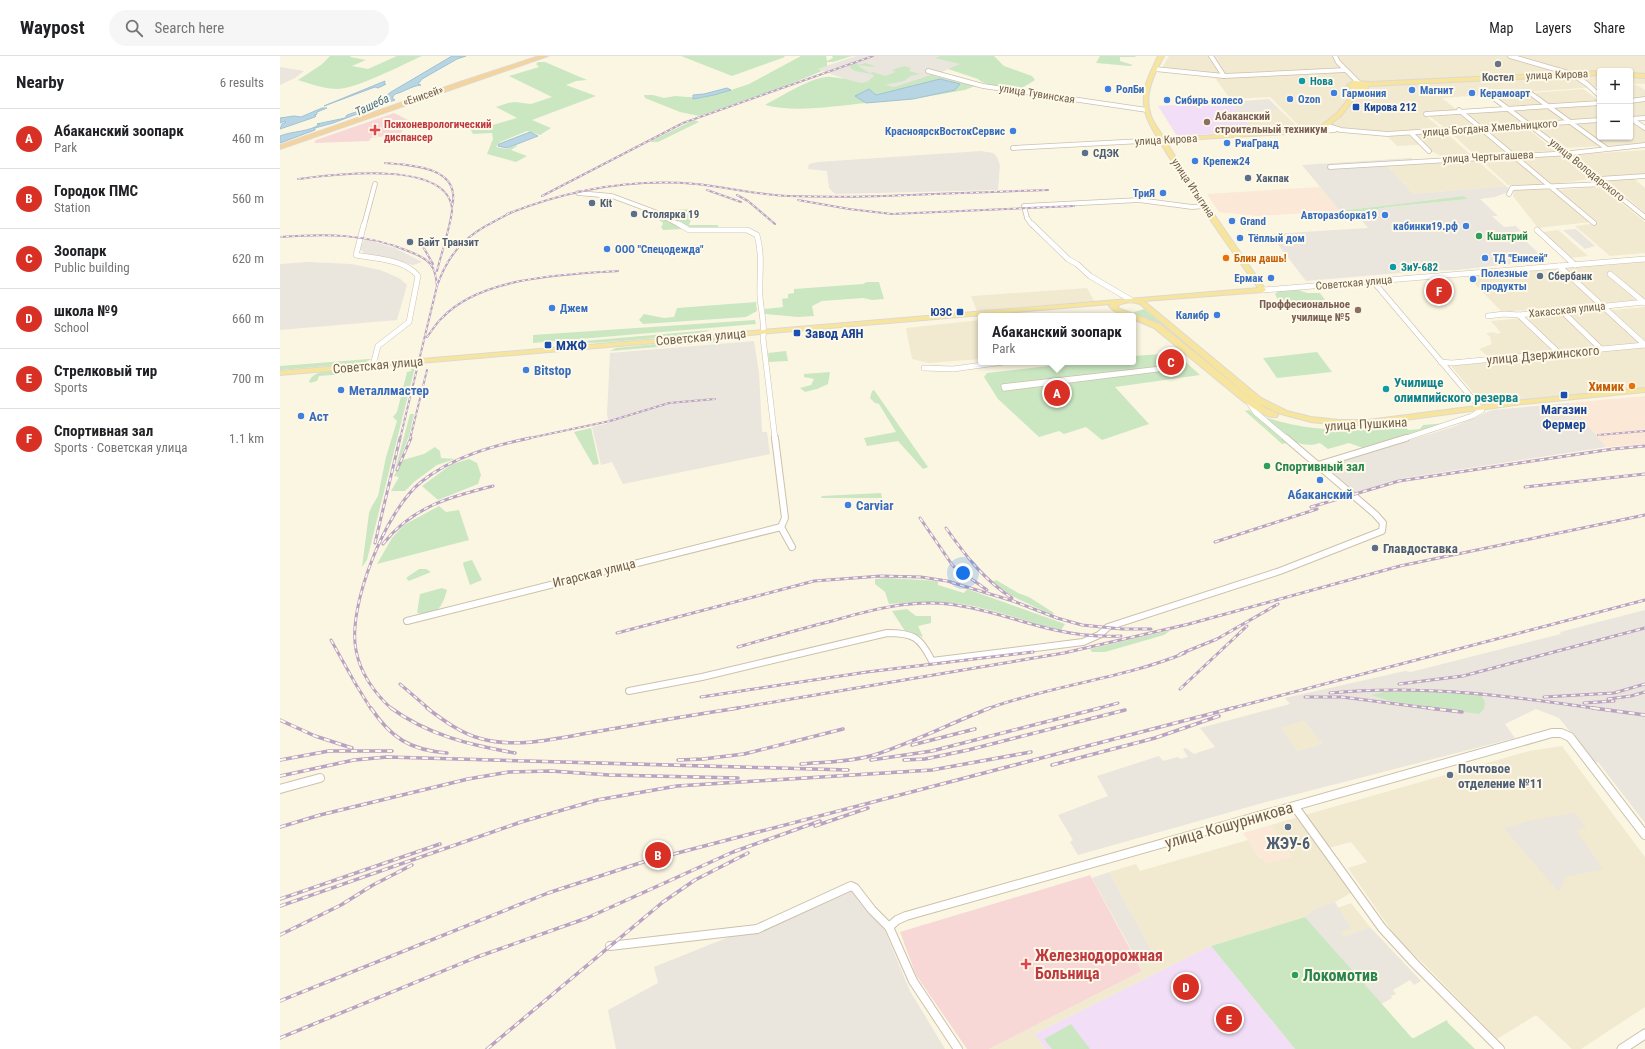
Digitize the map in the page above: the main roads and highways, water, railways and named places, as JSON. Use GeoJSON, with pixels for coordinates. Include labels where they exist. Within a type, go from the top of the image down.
{"type":"FeatureCollection","features":[{"type":"Feature","properties":{"kind":"highway","name":"«Енисей»"},"geometry":{"type":"LineString","coordinates":[[280,146],[460,80],[536,56]]}},
{"type":"Feature","properties":{"kind":"highway","name":"«Енисей»"},"geometry":{"type":"LineString","coordinates":[[280,146],[458,84],[545,56]]}},
{"type":"Feature","properties":{"kind":"main road","name":"улица Итыгина"},"geometry":{"type":"LineString","coordinates":[[1161,56],[1149,80],[1146,93],[1147,110],[1161,140],[1263,290]]}},
{"type":"Feature","properties":{"kind":"main road","name":"улица Кирова"},"geometry":{"type":"LineString","coordinates":[[1161,140],[1320,131],[1328,126],[1346,107],[1359,85],[1597,74]]}},
{"type":"Feature","properties":{"kind":"main road"},"geometry":{"type":"LineString","coordinates":[[1633,75],[1645,76]]}},
{"type":"Feature","properties":{"kind":"main road","name":"Советская улица"},"geometry":{"type":"LineString","coordinates":[[990,313],[1263,290]]}},
{"type":"Feature","properties":{"kind":"main road"},"geometry":{"type":"LineString","coordinates":[[1122,301],[1116,302],[1113,306],[1119,311],[1133,311],[1153,302],[1178,297]]}},
{"type":"Feature","properties":{"kind":"main road","name":"улица Пушкина"},"geometry":{"type":"LineString","coordinates":[[1133,300],[1145,305],[1258,400],[1278,411],[1298,418],[1319,422],[1362,422],[1645,390]]}},
{"type":"Feature","properties":{"kind":"main road"},"geometry":{"type":"LineString","coordinates":[[1153,302],[1151,304],[1151,308],[1159,317]]}},
{"type":"Feature","properties":{"kind":"main road","name":"улица Пушкина"},"geometry":{"type":"LineString","coordinates":[[1066,307],[1094,306],[1124,313]]}},
{"type":"Feature","properties":{"kind":"main road","name":"Советская улица"},"geometry":{"type":"LineString","coordinates":[[280,373],[978,314]]}},
{"type":"Feature","properties":{"kind":"main road","name":"улица Пушкина"},"geometry":{"type":"LineString","coordinates":[[1136,318],[1157,326],[1247,400],[1262,410],[1297,423],[1324,427],[1348,428],[1390,425],[1446,417],[1481,408],[1645,394]]}},
{"type":"Feature","properties":{"kind":"water","name":"Ташеба"},"geometry":{"type":"Polygon","coordinates":[[[452,56],[466,56],[457,59],[422,79],[418,84],[421,85],[395,94],[392,98],[395,100],[333,123],[315,128],[315,130],[280,143],[280,136],[311,129],[320,124],[317,124],[345,118],[347,115],[371,107],[391,92],[452,56]]]}},
{"type":"Feature","properties":{"kind":"water"},"geometry":{"type":"Polygon","coordinates":[[[940,79],[960,84],[955,90],[913,99],[866,103],[855,96],[869,89],[876,95],[940,79]]]}},
{"type":"Feature","properties":{"kind":"water"},"geometry":{"type":"Polygon","coordinates":[[[385,81],[384,84],[386,84],[378,88],[375,87],[324,106],[385,81]]]}},
{"type":"Feature","properties":{"kind":"water"},"geometry":{"type":"Polygon","coordinates":[[[727,88],[731,90],[693,99],[693,95],[704,94],[727,88]]]}},
{"type":"Feature","properties":{"kind":"water"},"geometry":{"type":"Polygon","coordinates":[[[322,108],[327,108],[317,112],[317,114],[314,115],[316,116],[315,117],[280,129],[282,124],[286,122],[280,123],[280,118],[294,116],[301,117],[322,108]]]}},
{"type":"Feature","properties":{"kind":"water"},"geometry":{"type":"Polygon","coordinates":[[[530,132],[538,136],[507,148],[498,146],[499,144],[530,132]]]}},
{"type":"Feature","properties":{"kind":"railway"},"geometry":{"type":"LineString","coordinates":[[542,196],[683,123],[873,56]]}},
{"type":"Feature","properties":{"kind":"railway"},"geometry":{"type":"LineString","coordinates":[[385,163],[421,167],[443,176],[450,184],[453,194],[452,207]]}},
{"type":"Feature","properties":{"kind":"railway"},"geometry":{"type":"LineString","coordinates":[[298,179],[360,173],[410,176],[430,182],[445,193],[452,208],[437,271]]}},
{"type":"Feature","properties":{"kind":"railway"},"geometry":{"type":"LineString","coordinates":[[511,213],[553,198],[576,192],[647,183],[696,184],[754,193],[821,197],[1048,190]]}},
{"type":"Feature","properties":{"kind":"railway"},"geometry":{"type":"LineString","coordinates":[[707,190],[741,202]]}},
{"type":"Feature","properties":{"kind":"railway"},"geometry":{"type":"LineString","coordinates":[[737,195],[748,201],[775,224]]}},
{"type":"Feature","properties":{"kind":"railway"},"geometry":{"type":"LineString","coordinates":[[798,200],[849,209],[892,214],[1074,206]]}},
{"type":"Feature","properties":{"kind":"railway"},"geometry":{"type":"LineString","coordinates":[[437,286],[450,259],[466,240],[486,226],[511,213]]}},
{"type":"Feature","properties":{"kind":"railway"},"geometry":{"type":"LineString","coordinates":[[280,237],[313,235],[345,236],[393,245],[426,260],[433,267],[436,275],[437,286]]}},
{"type":"Feature","properties":{"kind":"railway"},"geometry":{"type":"LineString","coordinates":[[418,238],[433,264]]}},
{"type":"Feature","properties":{"kind":"railway"},"geometry":{"type":"LineString","coordinates":[[427,337],[440,320],[458,304],[478,294],[500,286],[549,276],[618,271]]}},
{"type":"Feature","properties":{"kind":"railway"},"geometry":{"type":"LineString","coordinates":[[400,439],[437,286]]}},
{"type":"Feature","properties":{"kind":"railway"},"geometry":{"type":"LineString","coordinates":[[410,439],[427,370]]}},
{"type":"Feature","properties":{"kind":"railway"},"geometry":{"type":"LineString","coordinates":[[525,439],[610,421],[669,403],[715,399]]}},
{"type":"Feature","properties":{"kind":"railway"},"geometry":{"type":"LineString","coordinates":[[1598,435],[1645,431]]}},
{"type":"Feature","properties":{"kind":"railway"},"geometry":{"type":"LineString","coordinates":[[375,543],[400,438]]}},
{"type":"Feature","properties":{"kind":"railway"},"geometry":{"type":"LineString","coordinates":[[397,470],[411,438]]}},
{"type":"Feature","properties":{"kind":"railway"},"geometry":{"type":"LineString","coordinates":[[391,708],[374,690],[361,667],[356,650],[355,631],[357,609],[363,585],[383,536],[395,514],[408,495],[433,473],[459,459],[487,449],[530,438]]}},
{"type":"Feature","properties":{"kind":"railway"},"geometry":{"type":"LineString","coordinates":[[1311,507],[1399,481],[1613,449],[1645,446]]}},
{"type":"Feature","properties":{"kind":"railway"},"geometry":{"type":"LineString","coordinates":[[1525,487],[1645,474]]}},
{"type":"Feature","properties":{"kind":"railway"},"geometry":{"type":"LineString","coordinates":[[383,544],[394,531],[406,521],[432,505],[461,494],[493,486]]}},
{"type":"Feature","properties":{"kind":"railway"},"geometry":{"type":"LineString","coordinates":[[1215,542],[1317,509]]}},
{"type":"Feature","properties":{"kind":"railway"},"geometry":{"type":"LineString","coordinates":[[737,708],[1064,653],[1189,624],[1400,566],[1645,515]]}},
{"type":"Feature","properties":{"kind":"railway"},"geometry":{"type":"LineString","coordinates":[[920,518],[953,566],[987,590]]}},
{"type":"Feature","properties":{"kind":"railway"},"geometry":{"type":"LineString","coordinates":[[946,528],[960,548],[984,575],[1012,598]]}},
{"type":"Feature","properties":{"kind":"railway"},"geometry":{"type":"LineString","coordinates":[[617,633],[814,581],[881,576],[921,577],[947,581],[1013,601],[1057,618],[1082,625],[1122,629],[1151,629]]}},
{"type":"Feature","properties":{"kind":"railway"},"geometry":{"type":"LineString","coordinates":[[1229,709],[1645,600]]}},
{"type":"Feature","properties":{"kind":"railway"},"geometry":{"type":"LineString","coordinates":[[738,647],[861,613],[919,603],[962,606],[1071,633],[1096,636],[1121,636]]}},
{"type":"Feature","properties":{"kind":"railway"},"geometry":{"type":"LineString","coordinates":[[1180,654],[1217,639],[1278,604]]}},
{"type":"Feature","properties":{"kind":"railway"},"geometry":{"type":"LineString","coordinates":[[1180,689],[1247,626]]}},
{"type":"Feature","properties":{"kind":"railway"},"geometry":{"type":"LineString","coordinates":[[1399,684],[1463,676],[1645,628]]}},
{"type":"Feature","properties":{"kind":"railway"},"geometry":{"type":"LineString","coordinates":[[331,640],[371,709]]}},
{"type":"Feature","properties":{"kind":"railway"},"geometry":{"type":"LineString","coordinates":[[701,697],[867,672],[1033,652]]}},
{"type":"Feature","properties":{"kind":"railway"},"geometry":{"type":"LineString","coordinates":[[990,708],[1036,694],[1137,669],[1185,653]]}},
{"type":"Feature","properties":{"kind":"railway"},"geometry":{"type":"LineString","coordinates":[[400,684],[429,709]]}},
{"type":"Feature","properties":{"kind":"railway"},"geometry":{"type":"LineString","coordinates":[[1544,697],[1614,693],[1645,684]]}},
{"type":"Feature","properties":{"kind":"railway"},"geometry":{"type":"LineString","coordinates":[[1330,693],[1398,690],[1432,691],[1499,696],[1600,709]]}},
{"type":"Feature","properties":{"kind":"railway"},"geometry":{"type":"LineString","coordinates":[[1608,699],[1631,696],[1645,692]]}},
{"type":"Feature","properties":{"kind":"railway"},"geometry":{"type":"LineString","coordinates":[[1305,697],[1342,697],[1430,708]]}},
{"type":"Feature","properties":{"kind":"railway"},"geometry":{"type":"LineString","coordinates":[[1584,703],[1614,701]]}},
{"type":"Feature","properties":{"kind":"railway"},"geometry":{"type":"LineString","coordinates":[[1096,709],[1118,703]]}},
{"type":"Feature","properties":{"kind":"railway"},"geometry":{"type":"LineString","coordinates":[[371,708],[386,727],[403,741],[422,749],[447,753]]}},
{"type":"Feature","properties":{"kind":"railway"},"geometry":{"type":"LineString","coordinates":[[391,708],[420,725],[450,738],[515,753]]}},
{"type":"Feature","properties":{"kind":"railway"},"geometry":{"type":"LineString","coordinates":[[427,708],[467,734],[496,742],[511,743],[556,739],[737,708]]}},
{"type":"Feature","properties":{"kind":"railway"},"geometry":{"type":"LineString","coordinates":[[732,709],[737,708]]}},
{"type":"Feature","properties":{"kind":"railway"},"geometry":{"type":"LineString","coordinates":[[801,764],[847,760],[874,755],[990,708]]}},
{"type":"Feature","properties":{"kind":"railway"},"geometry":{"type":"LineString","coordinates":[[871,760],[932,751],[1100,708]]}},
{"type":"Feature","properties":{"kind":"railway"},"geometry":{"type":"LineString","coordinates":[[280,1001],[548,893],[643,862],[1233,708]]}},
{"type":"Feature","properties":{"kind":"railway"},"geometry":{"type":"LineString","coordinates":[[1430,708],[1462,712]]}},
{"type":"Feature","properties":{"kind":"railway"},"geometry":{"type":"LineString","coordinates":[[1430,708],[1436,709]]}},
{"type":"Feature","properties":{"kind":"railway"},"geometry":{"type":"LineString","coordinates":[[1593,708],[1645,715]]}},
{"type":"Feature","properties":{"kind":"railway"},"geometry":{"type":"LineString","coordinates":[[904,760],[925,759],[968,750],[1125,710]]}},
{"type":"Feature","properties":{"kind":"railway"},"geometry":{"type":"LineString","coordinates":[[1052,765],[1155,738],[1219,716]]}},
{"type":"Feature","properties":{"kind":"railway"},"geometry":{"type":"LineString","coordinates":[[280,720],[315,736],[352,748]]}},
{"type":"Feature","properties":{"kind":"railway"},"geometry":{"type":"LineString","coordinates":[[678,760],[703,759],[744,754],[843,729]]}},
{"type":"Feature","properties":{"kind":"railway"},"geometry":{"type":"LineString","coordinates":[[912,745],[975,729]]}},
{"type":"Feature","properties":{"kind":"railway"},"geometry":{"type":"LineString","coordinates":[[280,760],[329,751],[392,751]]}},
{"type":"Feature","properties":{"kind":"railway"},"geometry":{"type":"LineString","coordinates":[[280,906],[521,822],[597,800],[677,786],[932,770],[1031,752]]}},
{"type":"Feature","properties":{"kind":"railway"},"geometry":{"type":"LineString","coordinates":[[280,776],[354,760],[387,757],[848,770]]}},
{"type":"Feature","properties":{"kind":"railway"},"geometry":{"type":"LineString","coordinates":[[280,827],[320,815],[468,779],[509,772],[551,771],[609,775],[738,778]]}},
{"type":"Feature","properties":{"kind":"railway"},"geometry":{"type":"LineString","coordinates":[[815,826],[868,808]]}},
{"type":"Feature","properties":{"kind":"railway"},"geometry":{"type":"LineString","coordinates":[[280,1038],[477,957],[587,918],[733,852],[820,821]]}},
{"type":"Feature","properties":{"kind":"railway"},"geometry":{"type":"LineString","coordinates":[[280,899],[440,844]]}},
{"type":"Feature","properties":{"kind":"railway"},"geometry":{"type":"LineString","coordinates":[[487,1049],[663,902],[695,880],[748,853]]}},
{"type":"Feature","properties":{"kind":"railway"},"geometry":{"type":"LineString","coordinates":[[280,935],[341,905],[373,885],[412,865]]}},
{"type":"Feature","properties":{"kind":"place","name":"Костел"},"geometry":{"type":"Point","coordinates":[1498,64]}},
{"type":"Feature","properties":{"kind":"place","name":"Нова"},"geometry":{"type":"Point","coordinates":[1302,81]}},
{"type":"Feature","properties":{"kind":"place","name":"РолБи"},"geometry":{"type":"Point","coordinates":[1108,89]}},
{"type":"Feature","properties":{"kind":"place","name":"Магнит"},"geometry":{"type":"Point","coordinates":[1412,90]}},
{"type":"Feature","properties":{"kind":"place","name":"Гармония"},"geometry":{"type":"Point","coordinates":[1334,93]}},
{"type":"Feature","properties":{"kind":"place","name":"Керамоарт"},"geometry":{"type":"Point","coordinates":[1472,93]}},
{"type":"Feature","properties":{"kind":"place","name":"Ozon"},"geometry":{"type":"Point","coordinates":[1290,99]}},
{"type":"Feature","properties":{"kind":"place","name":"Сибирь колесо"},"geometry":{"type":"Point","coordinates":[1167,100]}},
{"type":"Feature","properties":{"kind":"place","name":"Кирова 212"},"geometry":{"type":"Point","coordinates":[1356,107]}},
{"type":"Feature","properties":{"kind":"place","name":"Абаканский строительный техникум"},"geometry":{"type":"Point","coordinates":[1207,122]}},
{"type":"Feature","properties":{"kind":"place","name":"Психоневрологический диспансер"},"geometry":{"type":"Point","coordinates":[375,130]}},
{"type":"Feature","properties":{"kind":"place","name":"КрасноярскВостокСервис"},"geometry":{"type":"Point","coordinates":[1013,131]}},
{"type":"Feature","properties":{"kind":"place","name":"РиаГранд"},"geometry":{"type":"Point","coordinates":[1227,143]}},
{"type":"Feature","properties":{"kind":"place","name":"СДЭК"},"geometry":{"type":"Point","coordinates":[1085,153]}},
{"type":"Feature","properties":{"kind":"place","name":"Крепеж24"},"geometry":{"type":"Point","coordinates":[1195,161]}},
{"type":"Feature","properties":{"kind":"place","name":"Хакпак"},"geometry":{"type":"Point","coordinates":[1248,178]}},
{"type":"Feature","properties":{"kind":"place","name":"ТриЯ"},"geometry":{"type":"Point","coordinates":[1163,193]}},
{"type":"Feature","properties":{"kind":"place","name":"Kit"},"geometry":{"type":"Point","coordinates":[592,203]}},
{"type":"Feature","properties":{"kind":"place","name":"Столярка 19"},"geometry":{"type":"Point","coordinates":[634,214]}},
{"type":"Feature","properties":{"kind":"place","name":"Авторазборка19"},"geometry":{"type":"Point","coordinates":[1385,215]}},
{"type":"Feature","properties":{"kind":"place","name":"Grand"},"geometry":{"type":"Point","coordinates":[1232,221]}},
{"type":"Feature","properties":{"kind":"place","name":"кабинки19.рф"},"geometry":{"type":"Point","coordinates":[1466,226]}},
{"type":"Feature","properties":{"kind":"place","name":"Кшатрий"},"geometry":{"type":"Point","coordinates":[1479,236]}},
{"type":"Feature","properties":{"kind":"place","name":"Тёплый дом"},"geometry":{"type":"Point","coordinates":[1240,238]}},
{"type":"Feature","properties":{"kind":"place","name":"Байт Транзит"},"geometry":{"type":"Point","coordinates":[410,242]}},
{"type":"Feature","properties":{"kind":"place","name":"ООО \"Спецодежда\""},"geometry":{"type":"Point","coordinates":[607,249]}},
{"type":"Feature","properties":{"kind":"place","name":"Блин дашь!"},"geometry":{"type":"Point","coordinates":[1226,258]}},
{"type":"Feature","properties":{"kind":"place","name":"ТД \"Енисей\""},"geometry":{"type":"Point","coordinates":[1485,258]}},
{"type":"Feature","properties":{"kind":"place","name":"ЗиУ-682"},"geometry":{"type":"Point","coordinates":[1393,267]}},
{"type":"Feature","properties":{"kind":"place","name":"Сбербанк"},"geometry":{"type":"Point","coordinates":[1540,276]}},
{"type":"Feature","properties":{"kind":"place","name":"Ермак"},"geometry":{"type":"Point","coordinates":[1271,278]}},
{"type":"Feature","properties":{"kind":"place","name":"Полезные продукты"},"geometry":{"type":"Point","coordinates":[1473,279]}},
{"type":"Feature","properties":{"kind":"place","name":"Спортивная зал"},"geometry":{"type":"Point","coordinates":[1439,291]}},
{"type":"Feature","properties":{"kind":"place","name":"Джем"},"geometry":{"type":"Point","coordinates":[552,308]}},
{"type":"Feature","properties":{"kind":"place","name":"Проффесиональное училище №5"},"geometry":{"type":"Point","coordinates":[1358,310]}},
{"type":"Feature","properties":{"kind":"place","name":"ЮЭС"},"geometry":{"type":"Point","coordinates":[960,312]}},
{"type":"Feature","properties":{"kind":"place","name":"Калибр"},"geometry":{"type":"Point","coordinates":[1217,315]}},
{"type":"Feature","properties":{"kind":"place","name":"Завод АЯН"},"geometry":{"type":"Point","coordinates":[797,333]}},
{"type":"Feature","properties":{"kind":"place","name":"МЖФ"},"geometry":{"type":"Point","coordinates":[548,345]}},
{"type":"Feature","properties":{"kind":"place","name":"Зоопарк"},"geometry":{"type":"Point","coordinates":[1171,362]}},
{"type":"Feature","properties":{"kind":"place","name":"Bitstop"},"geometry":{"type":"Point","coordinates":[526,370]}},
{"type":"Feature","properties":{"kind":"place","name":"Химик"},"geometry":{"type":"Point","coordinates":[1632,386]}},
{"type":"Feature","properties":{"kind":"place","name":"Училище олимпийского резерва"},"geometry":{"type":"Point","coordinates":[1386,389]}},
{"type":"Feature","properties":{"kind":"place","name":"Металлмастер"},"geometry":{"type":"Point","coordinates":[341,390]}},
{"type":"Feature","properties":{"kind":"place","name":"Абаканский зоопарк"},"geometry":{"type":"Point","coordinates":[1057,393]}},
{"type":"Feature","properties":{"kind":"place","name":"Магазин Фермер"},"geometry":{"type":"Point","coordinates":[1564,395]}},
{"type":"Feature","properties":{"kind":"place","name":"Аст"},"geometry":{"type":"Point","coordinates":[301,416]}},
{"type":"Feature","properties":{"kind":"place","name":"Спортивный зал"},"geometry":{"type":"Point","coordinates":[1267,466]}},
{"type":"Feature","properties":{"kind":"place","name":"Абаканский"},"geometry":{"type":"Point","coordinates":[1320,480]}},
{"type":"Feature","properties":{"kind":"place","name":"Carviar"},"geometry":{"type":"Point","coordinates":[848,505]}},
{"type":"Feature","properties":{"kind":"place","name":"Главдоставка"},"geometry":{"type":"Point","coordinates":[1375,548]}},
{"type":"Feature","properties":{"kind":"place","name":"Почтовое отделение №11"},"geometry":{"type":"Point","coordinates":[1450,775]}},
{"type":"Feature","properties":{"kind":"place","name":"ЖЭУ-6"},"geometry":{"type":"Point","coordinates":[1288,827]}},
{"type":"Feature","properties":{"kind":"place","name":"Городок ПМС"},"geometry":{"type":"Point","coordinates":[658,855]}},
{"type":"Feature","properties":{"kind":"place","name":"Железнодорожная Больница"},"geometry":{"type":"Point","coordinates":[1026,964]}},
{"type":"Feature","properties":{"kind":"place","name":"Локомотив"},"geometry":{"type":"Point","coordinates":[1295,975]}},
{"type":"Feature","properties":{"kind":"place","name":"школа №9"},"geometry":{"type":"Point","coordinates":[1186,987]}},
{"type":"Feature","properties":{"kind":"place","name":"Стрелковый тир"},"geometry":{"type":"Point","coordinates":[1229,1019]}}]}
